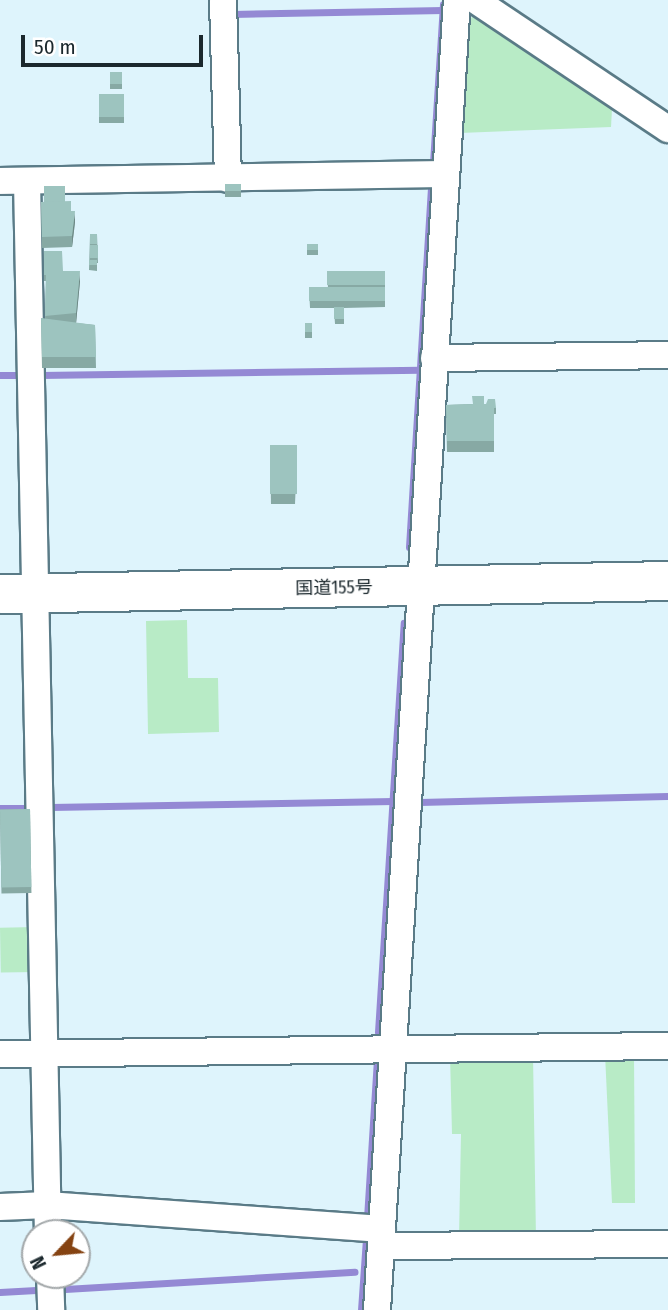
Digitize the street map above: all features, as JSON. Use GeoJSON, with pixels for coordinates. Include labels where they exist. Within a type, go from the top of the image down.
{"type":"FeatureCollection","features":[{"type":"Feature","properties":{"kind":"highway","name":"国道155号"},"geometry":{"type":"LineString","coordinates":[[0,594],[668,581]]}},
{"type":"Feature","properties":{"kind":"street"},"geometry":{"type":"LineString","coordinates":[[223,0],[228,179]]}},
{"type":"Feature","properties":{"kind":"street"},"geometry":{"type":"LineString","coordinates":[[377,1310],[419,586],[457,0]]}},
{"type":"Feature","properties":{"kind":"street"},"geometry":{"type":"LineString","coordinates":[[475,0],[668,129]]}},
{"type":"Feature","properties":{"kind":"street"},"geometry":{"type":"LineString","coordinates":[[0,181],[446,174]]}},
{"type":"Feature","properties":{"kind":"street"},"geometry":{"type":"LineString","coordinates":[[27,181],[48,1219]]}},
{"type":"Feature","properties":{"kind":"street"},"geometry":{"type":"LineString","coordinates":[[434,358],[668,355]]}},
{"type":"Feature","properties":{"kind":"street"},"geometry":{"type":"LineString","coordinates":[[0,1054],[668,1045]]}},
{"type":"Feature","properties":{"kind":"street"},"geometry":{"type":"LineString","coordinates":[[0,1207],[47,1205],[382,1238],[668,1244]]}},
{"type":"Feature","properties":{"kind":"street"},"geometry":{"type":"LineString","coordinates":[[50,1289],[51,1310]]}},
{"type":"Feature","properties":{"kind":"green space"},"geometry":{"type":"Polygon","coordinates":[[[476,16],[612,109],[611,127],[460,133],[467,19],[476,16]]]}},
{"type":"Feature","properties":{"kind":"green space"},"geometry":{"type":"Polygon","coordinates":[[[187,620],[188,678],[218,678],[219,732],[148,734],[146,621],[187,620]]]}},
{"type":"Feature","properties":{"kind":"green space"},"geometry":{"type":"Polygon","coordinates":[[[36,927],[37,972],[1,973],[0,928],[36,927]]]}},
{"type":"Feature","properties":{"kind":"green space"},"geometry":{"type":"Polygon","coordinates":[[[605,1054],[634,1054],[635,1203],[612,1203],[605,1054]]]}},
{"type":"Feature","properties":{"kind":"green space"},"geometry":{"type":"Polygon","coordinates":[[[450,1055],[533,1055],[536,1238],[459,1238],[461,1134],[452,1134],[450,1055]]]}},
{"type":"Feature","properties":{"kind":"building"},"geometry":{"type":"Polygon","coordinates":[[[110,72],[122,72],[122,84],[110,84],[110,72]]]}},
{"type":"Feature","properties":{"kind":"building"},"geometry":{"type":"Polygon","coordinates":[[[99,94],[124,94],[124,117],[99,117],[99,94]]]}},
{"type":"Feature","properties":{"kind":"building"},"geometry":{"type":"Polygon","coordinates":[[[225,184],[241,184],[241,191],[225,191],[225,184]]]}},
{"type":"Feature","properties":{"kind":"building"},"geometry":{"type":"Polygon","coordinates":[[[44,186],[65,186],[65,202],[44,202],[44,186]]]}},
{"type":"Feature","properties":{"kind":"building"},"geometry":{"type":"Polygon","coordinates":[[[71,201],[71,211],[75,211],[72,236],[42,237],[41,202],[71,201]]]}},
{"type":"Feature","properties":{"kind":"building"},"geometry":{"type":"Polygon","coordinates":[[[90,234],[97,234],[97,244],[90,244],[90,234]]]}},
{"type":"Feature","properties":{"kind":"building"},"geometry":{"type":"Polygon","coordinates":[[[307,244],[318,244],[318,250],[307,250],[307,244]]]}},
{"type":"Feature","properties":{"kind":"building"},"geometry":{"type":"Polygon","coordinates":[[[90,245],[98,245],[98,258],[90,258],[90,245]]]}},
{"type":"Feature","properties":{"kind":"building"},"geometry":{"type":"Polygon","coordinates":[[[44,251],[62,251],[63,271],[46,271],[44,275],[44,251]]]}},
{"type":"Feature","properties":{"kind":"building"},"geometry":{"type":"Polygon","coordinates":[[[89,260],[97,260],[97,265],[89,265],[89,260]]]}},
{"type":"Feature","properties":{"kind":"building"},"geometry":{"type":"Polygon","coordinates":[[[46,271],[80,271],[76,313],[45,316],[46,271]]]}},
{"type":"Feature","properties":{"kind":"building"},"geometry":{"type":"Polygon","coordinates":[[[327,271],[385,271],[385,285],[327,285],[327,271]]]}},
{"type":"Feature","properties":{"kind":"building"},"geometry":{"type":"Polygon","coordinates":[[[309,287],[385,287],[385,301],[309,301],[309,287]]]}},
{"type":"Feature","properties":{"kind":"building"},"geometry":{"type":"Polygon","coordinates":[[[334,307],[344,307],[344,319],[334,319],[334,307]]]}},
{"type":"Feature","properties":{"kind":"building"},"geometry":{"type":"Polygon","coordinates":[[[41,318],[95,325],[96,357],[42,357],[41,318]]]}},
{"type":"Feature","properties":{"kind":"building"},"geometry":{"type":"Polygon","coordinates":[[[305,323],[312,323],[312,332],[305,332],[305,323]]]}},
{"type":"Feature","properties":{"kind":"building"},"geometry":{"type":"Polygon","coordinates":[[[472,396],[484,396],[484,404],[494,404],[494,441],[447,441],[446,405],[473,404],[472,396]]]}},
{"type":"Feature","properties":{"kind":"building"},"geometry":{"type":"Polygon","coordinates":[[[488,399],[495,399],[496,408],[494,404],[486,404],[488,399]]]}},
{"type":"Feature","properties":{"kind":"building"},"geometry":{"type":"Polygon","coordinates":[[[270,445],[297,445],[297,494],[270,494],[270,445]]]}},
{"type":"Feature","properties":{"kind":"building"},"geometry":{"type":"Polygon","coordinates":[[[30,809],[31,887],[1,888],[0,810],[30,809]]]}},
{"type":"Feature","properties":{"kind":"waterway"},"geometry":{"type":"LineString","coordinates":[[433,163],[443,4]]}},
{"type":"Feature","properties":{"kind":"waterway"},"geometry":{"type":"LineString","coordinates":[[232,14],[443,10]]}},
{"type":"Feature","properties":{"kind":"waterway"},"geometry":{"type":"LineString","coordinates":[[409,547],[431,189]]}},
{"type":"Feature","properties":{"kind":"waterway"},"geometry":{"type":"LineString","coordinates":[[40,375],[420,370]]}},
{"type":"Feature","properties":{"kind":"waterway"},"geometry":{"type":"LineString","coordinates":[[0,375],[24,375]]}},
{"type":"Feature","properties":{"kind":"waterway"},"geometry":{"type":"LineString","coordinates":[[378,1032],[404,623]]}},
{"type":"Feature","properties":{"kind":"waterway"},"geometry":{"type":"LineString","coordinates":[[420,802],[668,796]]}},
{"type":"Feature","properties":{"kind":"waterway"},"geometry":{"type":"LineString","coordinates":[[50,807],[393,801]]}},
{"type":"Feature","properties":{"kind":"waterway"},"geometry":{"type":"LineString","coordinates":[[0,808],[33,808]]}},
{"type":"Feature","properties":{"kind":"waterway"},"geometry":{"type":"LineString","coordinates":[[367,1218],[377,1060]]}},
{"type":"Feature","properties":{"kind":"waterway"},"geometry":{"type":"LineString","coordinates":[[361,1310],[366,1238]]}},
{"type":"Feature","properties":{"kind":"waterway"},"geometry":{"type":"LineString","coordinates":[[91,1287],[355,1272]]}},
{"type":"Feature","properties":{"kind":"waterway"},"geometry":{"type":"LineString","coordinates":[[0,1292],[36,1290]]}}]}
